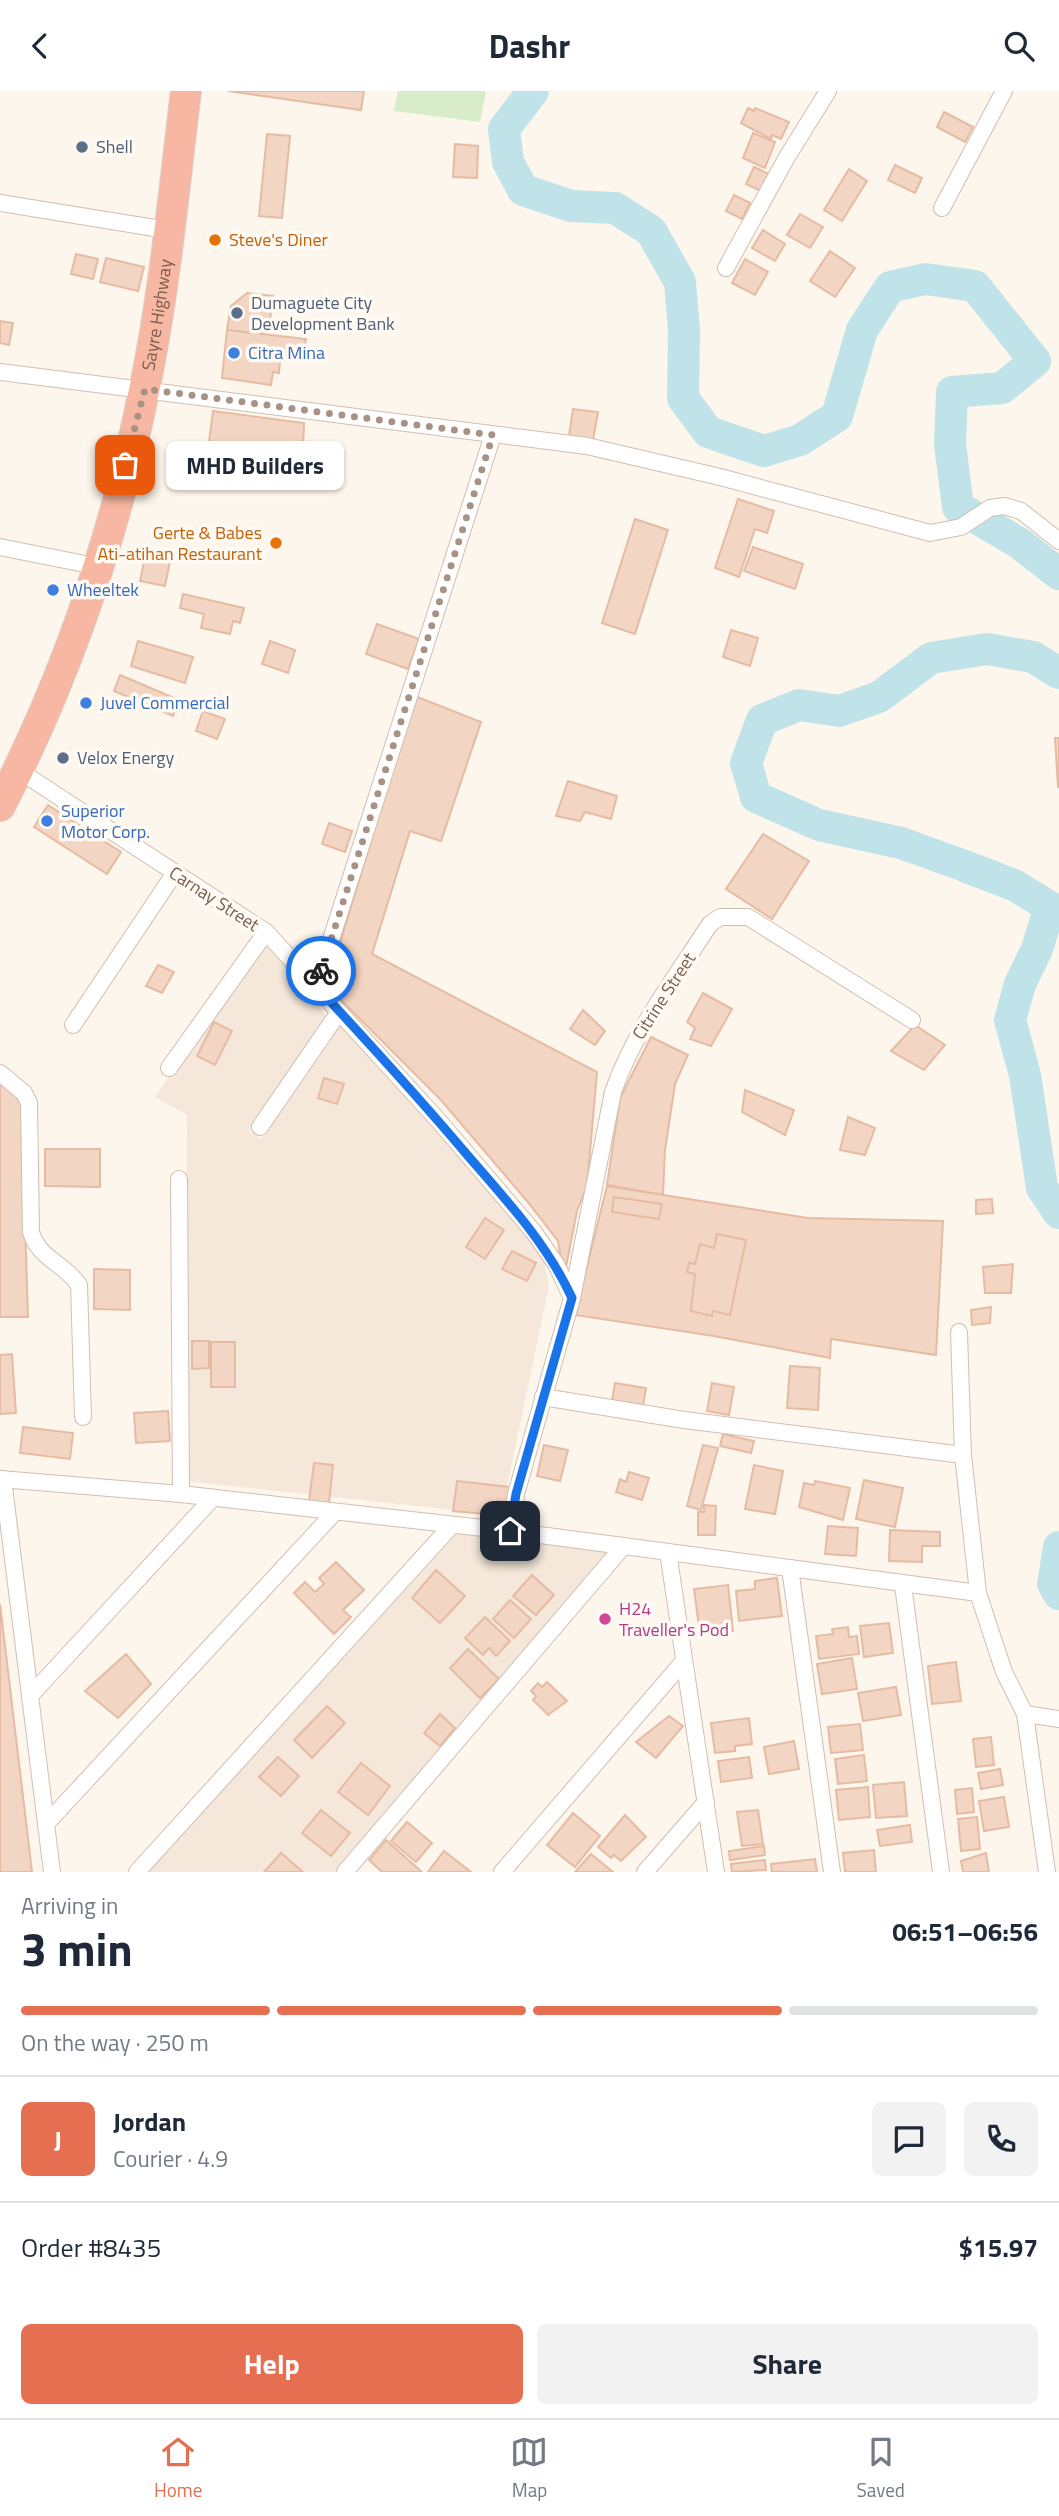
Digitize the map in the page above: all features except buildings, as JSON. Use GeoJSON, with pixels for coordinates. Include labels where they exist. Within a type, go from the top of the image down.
{"type":"FeatureCollection","features":[{"type":"Feature","properties":{"kind":"highway","name":"Sayre Highway"},"geometry":{"type":"LineString","coordinates":[[0,806],[48,708],[100,567],[145,389],[186,91]]}},
{"type":"Feature","properties":{"kind":"street"},"geometry":{"type":"LineString","coordinates":[[726,268],[787,157],[828,91]]}},
{"type":"Feature","properties":{"kind":"street"},"geometry":{"type":"LineString","coordinates":[[942,208],[1004,91]]}},
{"type":"Feature","properties":{"kind":"street"},"geometry":{"type":"LineString","coordinates":[[0,203],[167,230]]}},
{"type":"Feature","properties":{"kind":"street"},"geometry":{"type":"LineString","coordinates":[[0,372],[587,446],[720,477],[929,533],[961,527],[990,508],[1004,506],[1021,511],[1059,541]]}},
{"type":"Feature","properties":{"kind":"street"},"geometry":{"type":"LineString","coordinates":[[316,986],[493,435]]}},
{"type":"Feature","properties":{"kind":"street"},"geometry":{"type":"LineString","coordinates":[[0,547],[100,567]]}},
{"type":"Feature","properties":{"kind":"street","name":"Carnay Street"},"geometry":{"type":"LineString","coordinates":[[18,770],[266,932],[533,1231],[556,1265],[572,1298]]}},
{"type":"Feature","properties":{"kind":"street"},"geometry":{"type":"LineString","coordinates":[[73,1025],[174,874]]}},
{"type":"Feature","properties":{"kind":"street","name":"Citrine Street"},"geometry":{"type":"LineString","coordinates":[[572,1298],[621,1069],[631,1046],[710,924],[720,917],[748,917],[912,1020]]}},
{"type":"Feature","properties":{"kind":"street"},"geometry":{"type":"LineString","coordinates":[[169,1068],[266,932]]}},
{"type":"Feature","properties":{"kind":"street"},"geometry":{"type":"LineString","coordinates":[[260,1127],[339,1011]]}},
{"type":"Feature","properties":{"kind":"street"},"geometry":{"type":"LineString","coordinates":[[0,1073],[24,1093],[29,1104],[31,1232],[34,1243],[72,1275],[79,1285],[83,1417]]}},
{"type":"Feature","properties":{"kind":"street"},"geometry":{"type":"LineString","coordinates":[[179,1179],[181,1494]]}},
{"type":"Feature","properties":{"kind":"street"},"geometry":{"type":"LineString","coordinates":[[510,1531],[516,1494],[572,1298]]}},
{"type":"Feature","properties":{"kind":"street"},"geometry":{"type":"LineString","coordinates":[[959,1332],[963,1455],[978,1593],[1004,1672],[1025,1714],[1047,1872]]}},
{"type":"Feature","properties":{"kind":"street"},"geometry":{"type":"LineString","coordinates":[[543,1397],[684,1420],[963,1455]]}},
{"type":"Feature","properties":{"kind":"street"},"geometry":{"type":"LineString","coordinates":[[51,1872],[1,1479],[181,1494],[510,1531],[622,1548],[978,1593]]}},
{"type":"Feature","properties":{"kind":"street"},"geometry":{"type":"LineString","coordinates":[[30,1696],[212,1499]]}},
{"type":"Feature","properties":{"kind":"street"},"geometry":{"type":"LineString","coordinates":[[46,1824],[335,1512]]}},
{"type":"Feature","properties":{"kind":"street"},"geometry":{"type":"LineString","coordinates":[[137,1872],[452,1525]]}},
{"type":"Feature","properties":{"kind":"street"},"geometry":{"type":"LineString","coordinates":[[345,1872],[622,1548]]}},
{"type":"Feature","properties":{"kind":"street"},"geometry":{"type":"LineString","coordinates":[[668,1552],[716,1872]]}},
{"type":"Feature","properties":{"kind":"street"},"geometry":{"type":"LineString","coordinates":[[790,1568],[832,1872]]}},
{"type":"Feature","properties":{"kind":"street"},"geometry":{"type":"LineString","coordinates":[[903,1585],[941,1872]]}},
{"type":"Feature","properties":{"kind":"street"},"geometry":{"type":"LineString","coordinates":[[502,1872],[683,1662]]}},
{"type":"Feature","properties":{"kind":"street"},"geometry":{"type":"LineString","coordinates":[[1025,1714],[1059,1719]]}},
{"type":"Feature","properties":{"kind":"street"},"geometry":{"type":"LineString","coordinates":[[645,1872],[706,1802]]}},
{"type":"Feature","properties":{"kind":"shaded area"},"geometry":{"type":"Polygon","coordinates":[[[262,935],[327,1017],[249,1131],[261,1139],[340,1026],[410,1093],[541,1246],[549,1286],[501,1515],[184,1481],[187,1115],[155,1097],[262,935]]]}},
{"type":"Feature","properties":{"kind":"shaded area"},"geometry":{"type":"Polygon","coordinates":[[[455,1530],[612,1552],[345,1872],[144,1872],[455,1530]]]}},
{"type":"Feature","properties":{"kind":"green space"},"geometry":{"type":"Polygon","coordinates":[[[398,91],[486,91],[480,122],[394,111],[398,91]]]}},
{"type":"Feature","properties":{"kind":"waterway"},"geometry":{"type":"LineString","coordinates":[[533,91],[504,129],[508,162],[523,190],[571,206],[615,208],[651,231],[680,282],[684,330],[683,398],[708,432],[764,451],[800,440],[837,416],[862,330],[890,287],[925,279],[975,286],[1035,361],[1002,388],[952,392],[950,444],[958,507],[1019,543],[1059,574]]}},
{"type":"Feature","properties":{"kind":"waterway"},"geometry":{"type":"LineString","coordinates":[[1059,673],[1033,657],[987,649],[931,658],[879,697],[839,711],[799,705],[762,720],[746,763],[756,797],[819,825],[901,843],[962,865],[1016,886],[1050,907],[1037,949],[1020,984],[1010,1020],[1025,1075],[1042,1188],[1059,1213]]}},
{"type":"Feature","properties":{"kind":"waterway"},"geometry":{"type":"LineString","coordinates":[[1059,1547],[1053,1584],[1059,1594]]}},
{"type":"Feature","properties":{"kind":"way so far"},"geometry":{"type":"LineString","coordinates":[[125,465],[145,389],[493,435],[321,971]]}},
{"type":"Feature","properties":{"kind":"place","name":"Shell"},"geometry":{"type":"Point","coordinates":[82,147]}},
{"type":"Feature","properties":{"kind":"place","name":"Steve's Diner"},"geometry":{"type":"Point","coordinates":[215,240]}},
{"type":"Feature","properties":{"kind":"place","name":"Dumaguete City Development Bank"},"geometry":{"type":"Point","coordinates":[237,313]}},
{"type":"Feature","properties":{"kind":"place","name":"Citra Mina"},"geometry":{"type":"Point","coordinates":[234,353]}},
{"type":"Feature","properties":{"kind":"place","name":"MHD Builders"},"geometry":{"type":"Point","coordinates":[125,465]}},
{"type":"Feature","properties":{"kind":"place","name":"Gerte & Babes Ati-atihan Restaurant"},"geometry":{"type":"Point","coordinates":[276,543]}},
{"type":"Feature","properties":{"kind":"place","name":"Wheeltek"},"geometry":{"type":"Point","coordinates":[53,590]}},
{"type":"Feature","properties":{"kind":"place","name":"Juvel Commercial"},"geometry":{"type":"Point","coordinates":[86,703]}},
{"type":"Feature","properties":{"kind":"place","name":"Velox Energy"},"geometry":{"type":"Point","coordinates":[63,758]}},
{"type":"Feature","properties":{"kind":"place","name":"Superior Motor Corp."},"geometry":{"type":"Point","coordinates":[47,821]}},
{"type":"Feature","properties":{"kind":"place","name":"H24 Traveller's Pod"},"geometry":{"type":"Point","coordinates":[605,1619]}},
{"type":"Feature","properties":{"kind":"route"},"geometry":{"type":"LineString","coordinates":[[321,971],[316,986],[438,1120],[533,1231],[556,1265],[572,1298],[516,1494],[510,1531]]}}]}
